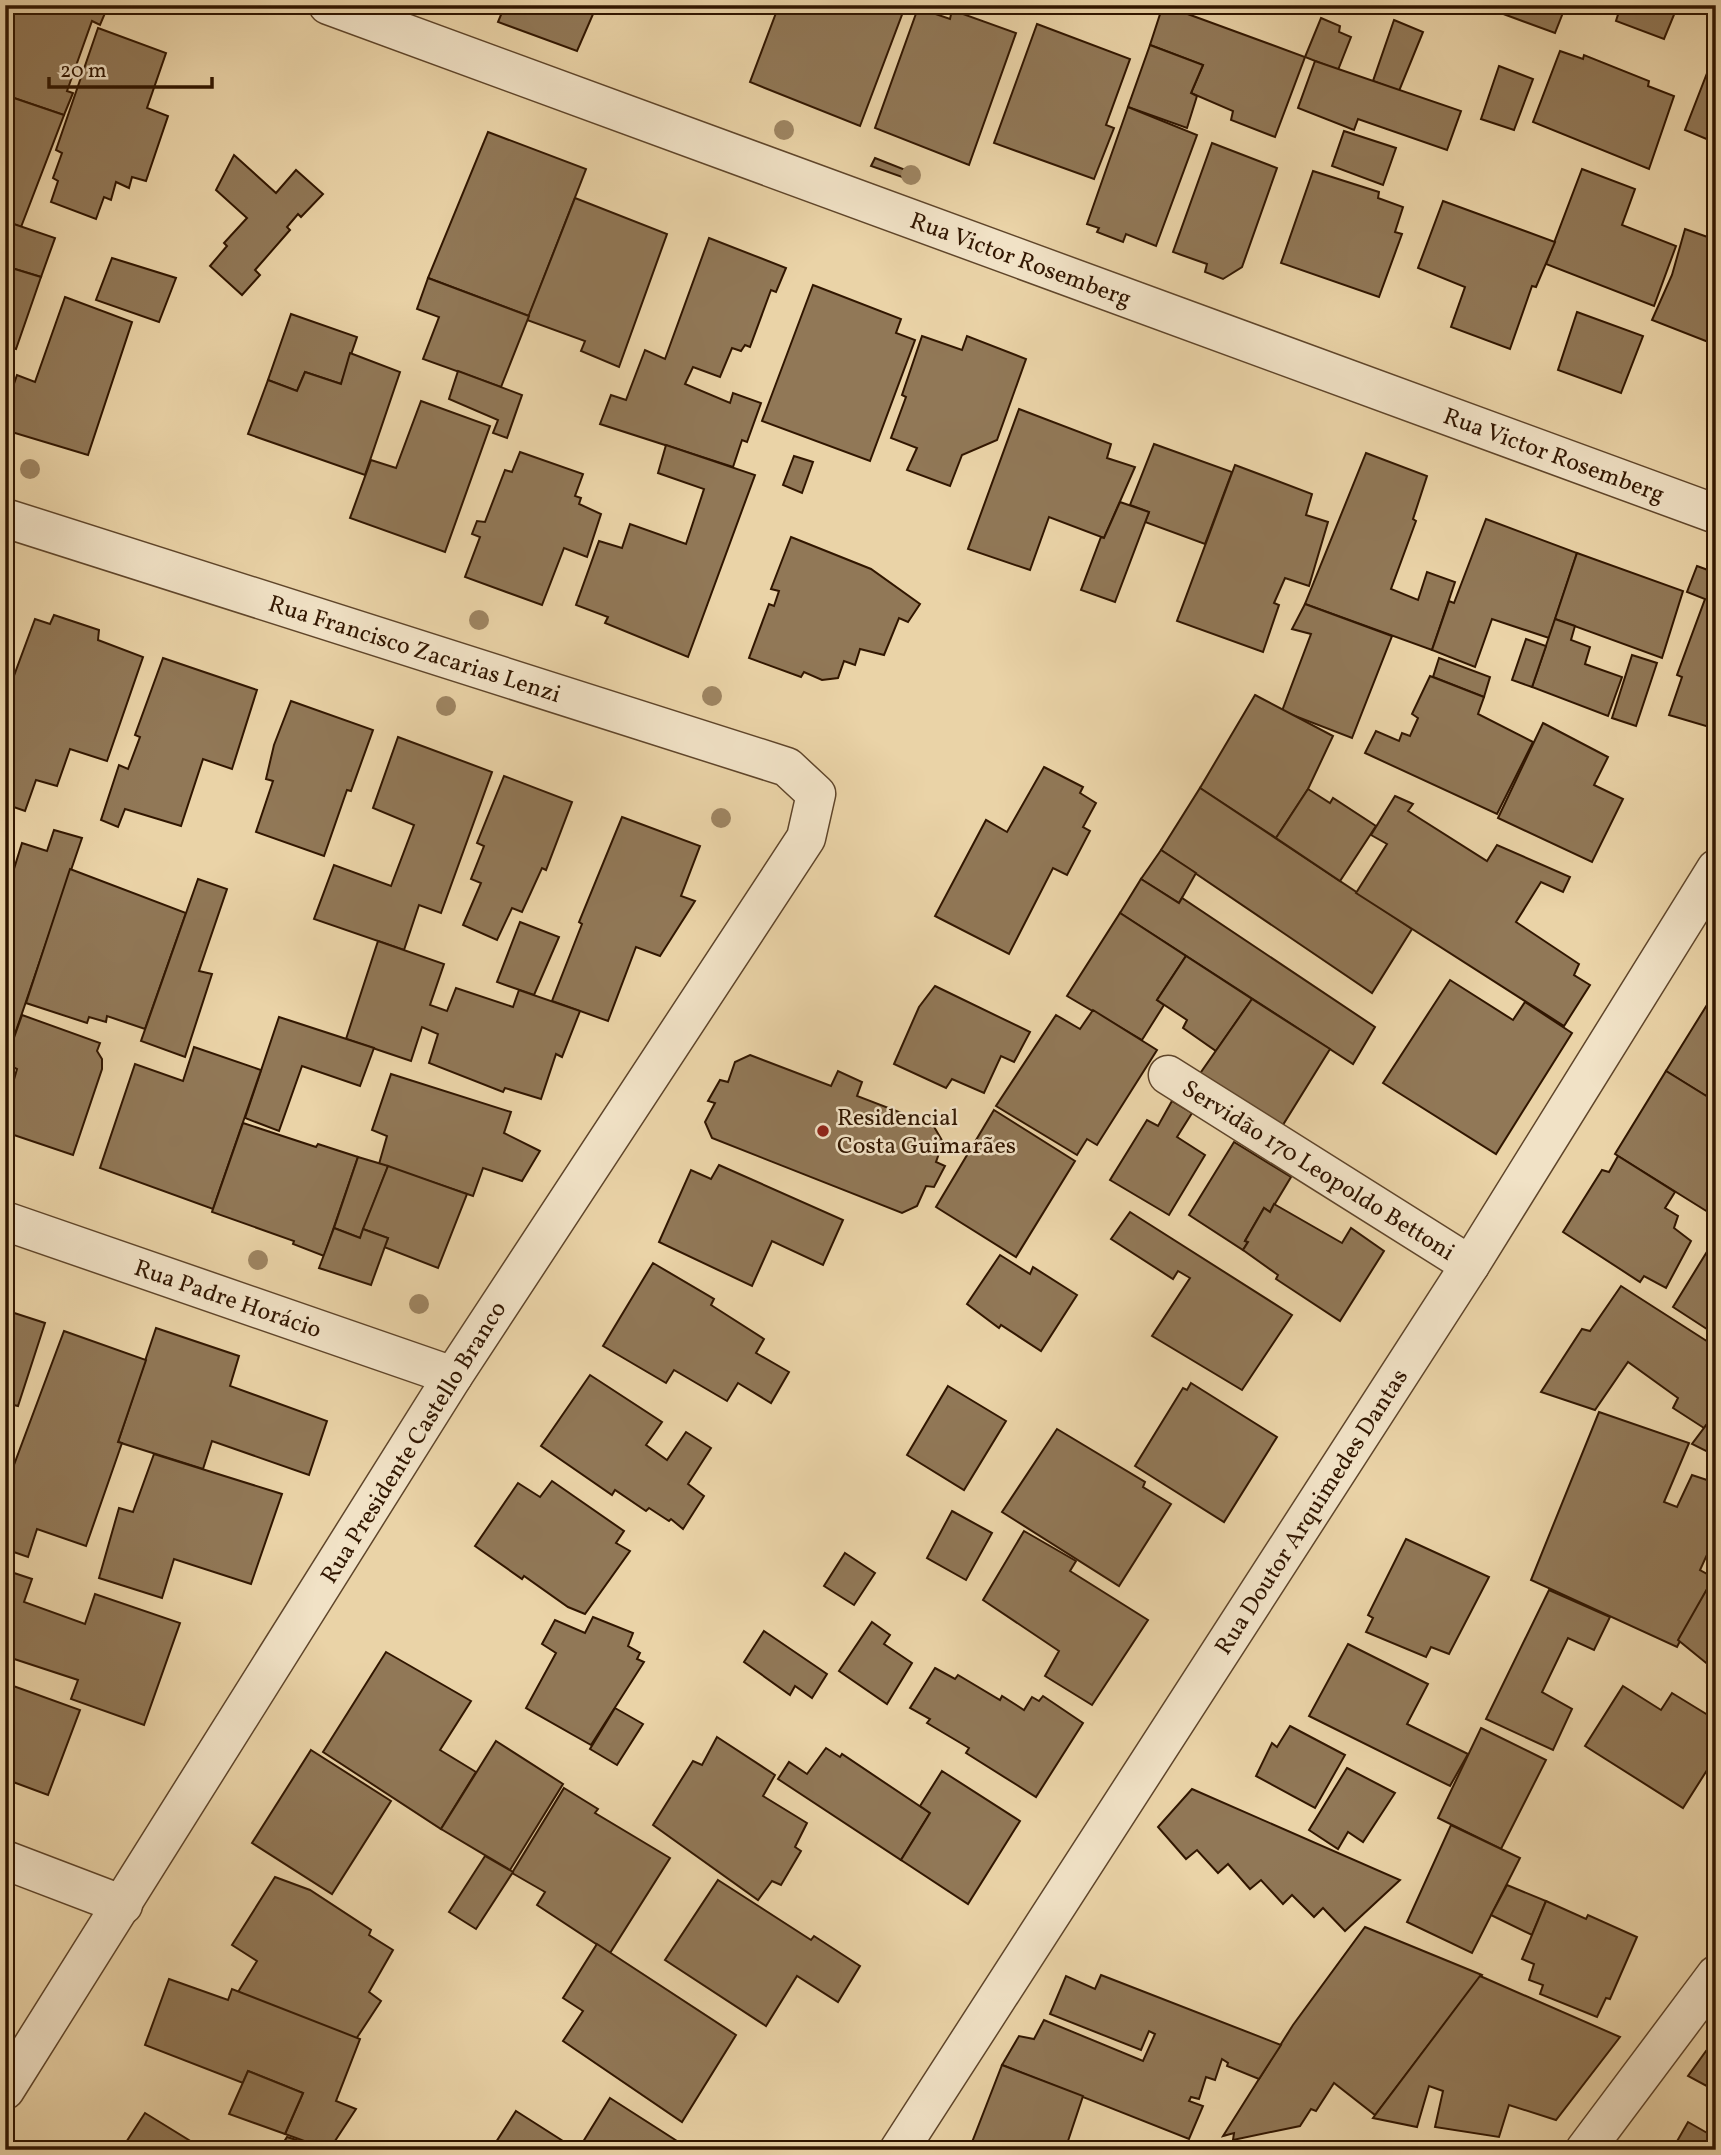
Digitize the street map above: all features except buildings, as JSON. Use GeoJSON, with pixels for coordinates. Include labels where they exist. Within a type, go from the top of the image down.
{"type":"FeatureCollection","features":[{"type":"Feature","properties":{"kind":"street","name":"Rua Victor Rosemberg"},"geometry":{"type":"LineString","coordinates":[[328,5],[1716,514]]}},
{"type":"Feature","properties":{"kind":"street","name":"Rua Francisco Zacarias Lenzi"},"geometry":{"type":"LineString","coordinates":[[5,518],[787,767],[816,794]]}},
{"type":"Feature","properties":{"kind":"street","name":"Rua Presidente Castello Branco"},"geometry":{"type":"LineString","coordinates":[[5,2090],[453,1376],[806,838],[816,794]]}},
{"type":"Feature","properties":{"kind":"street","name":"Rua Doutor Arquimedes Dantas"},"geometry":{"type":"LineString","coordinates":[[899,2150],[1470,1265],[1716,869]]}},
{"type":"Feature","properties":{"kind":"street","name":"Servidão 170 Leopoldo Bettoni"},"geometry":{"type":"LineString","coordinates":[[1168,1075],[1470,1265]]}},
{"type":"Feature","properties":{"kind":"street","name":"Rua Padre Horácio"},"geometry":{"type":"LineString","coordinates":[[5,1221],[453,1376]]}},
{"type":"Feature","properties":{"kind":"street"},"geometry":{"type":"LineString","coordinates":[[5,1860],[123,1905]]}},
{"type":"Feature","properties":{"kind":"street"},"geometry":{"type":"LineString","coordinates":[[1585,2150],[1716,1975]]}},
{"type":"Feature","properties":{"kind":"place","name":"Residencial Costa Guimarães"},"geometry":{"type":"Point","coordinates":[823,1131]}}]}
